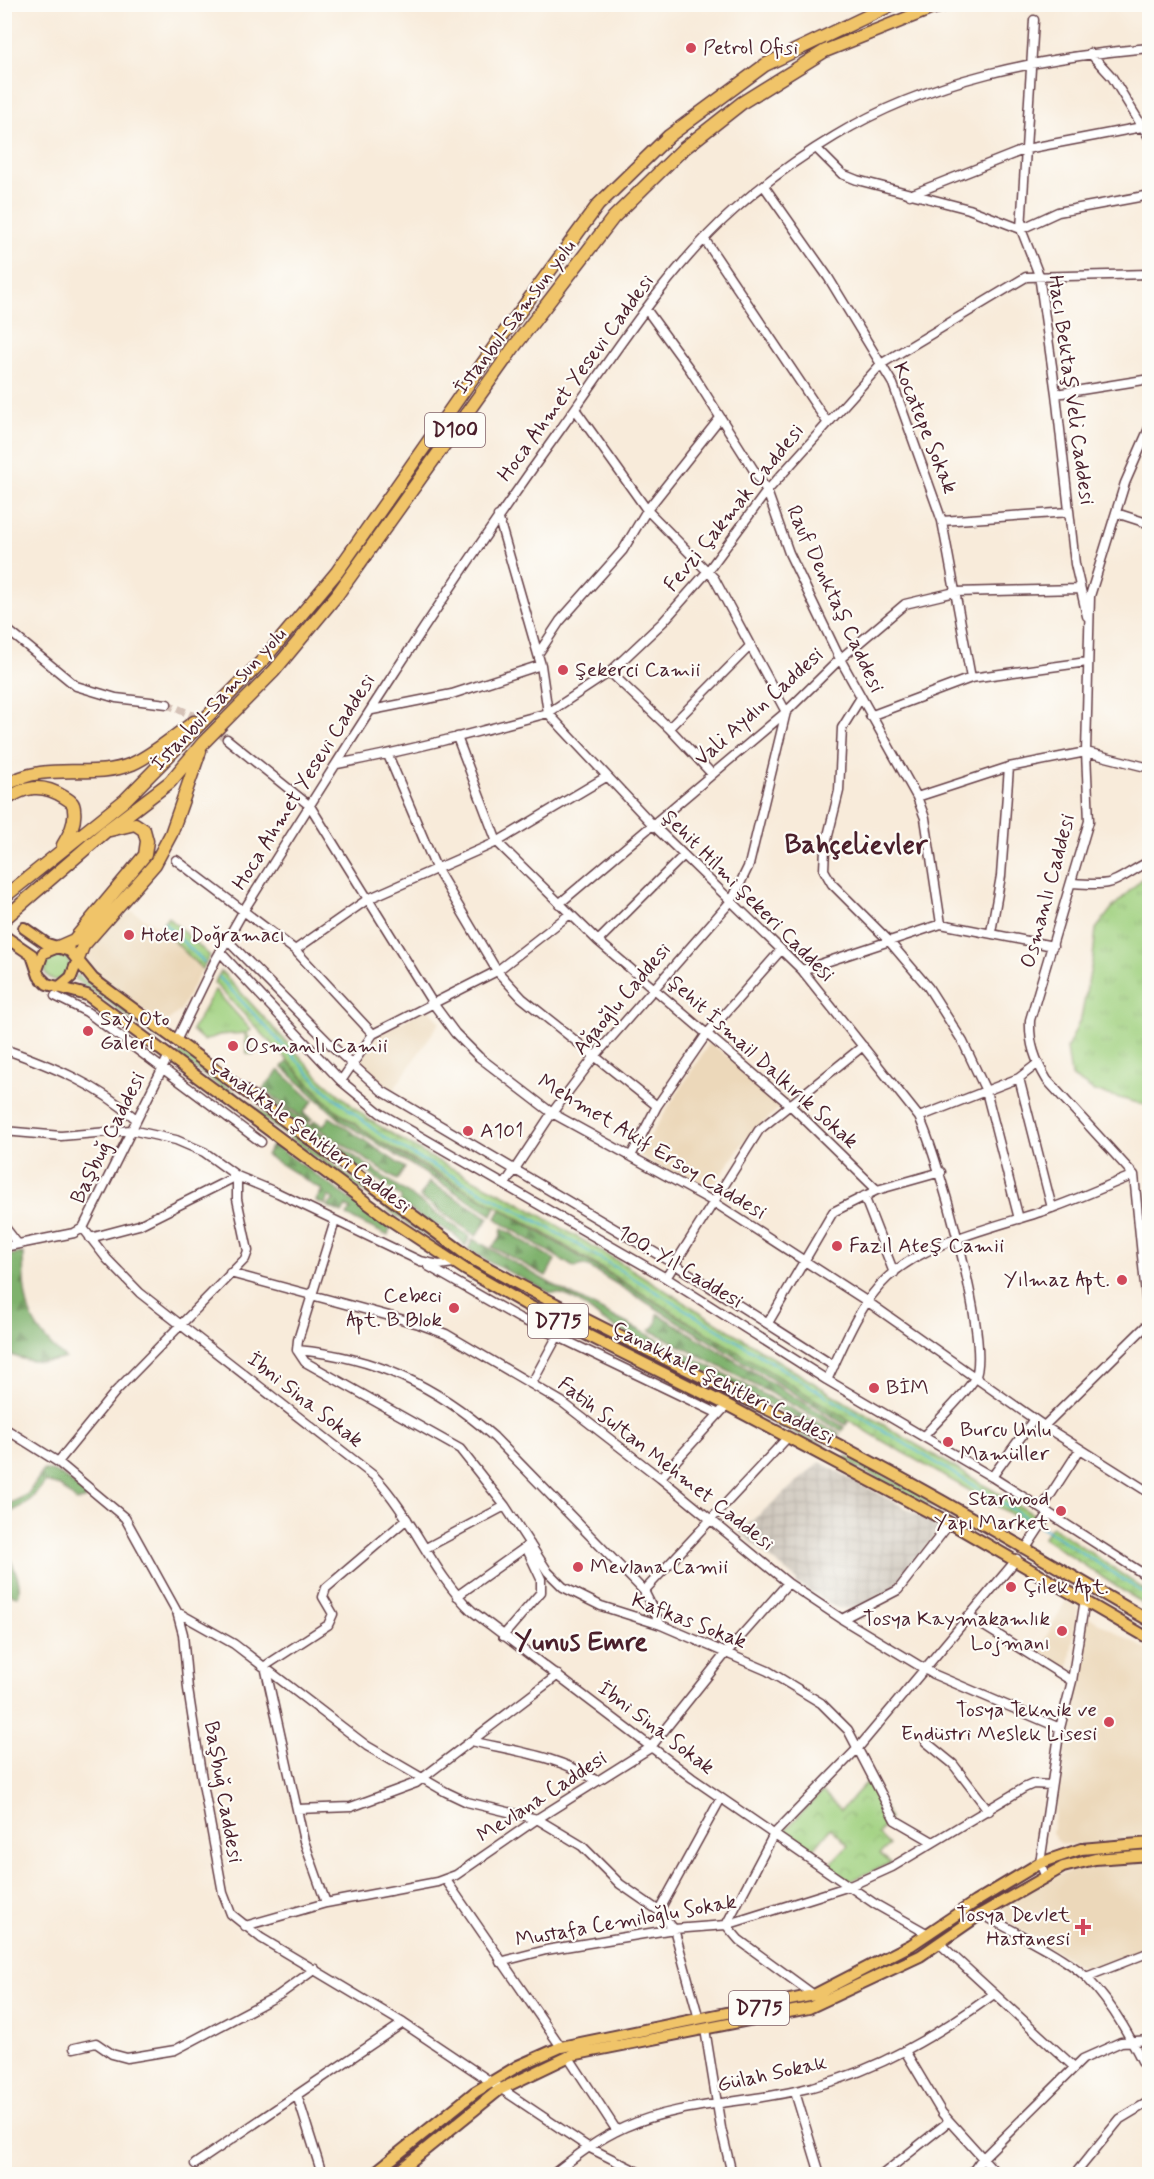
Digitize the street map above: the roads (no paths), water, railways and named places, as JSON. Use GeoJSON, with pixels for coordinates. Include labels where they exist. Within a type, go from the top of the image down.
{"type":"FeatureCollection","features":[{"type":"Feature","properties":{"kind":"highway","name":"İstanbul-Samsun yolu"},"geometry":{"type":"LineString","coordinates":[[4,897],[124,800],[264,659],[337,572],[502,336],[598,205],[669,136],[765,64],[893,4]]}},
{"type":"Feature","properties":{"kind":"highway","name":"İstanbul-Samsun yolu"},"geometry":{"type":"LineString","coordinates":[[4,919],[106,831],[170,782],[203,743],[307,633],[382,533],[514,347],[613,218],[682,150],[743,102],[825,51],[930,9],[951,4]]}},
{"type":"Feature","properties":{"kind":"highway"},"geometry":{"type":"LineString","coordinates":[[4,786],[22,776],[58,770],[94,772],[132,764],[215,708]]}},
{"type":"Feature","properties":{"kind":"highway"},"geometry":{"type":"LineString","coordinates":[[78,959],[83,946],[155,864],[171,834],[203,743]]}},
{"type":"Feature","properties":{"kind":"highway"},"geometry":{"type":"LineString","coordinates":[[4,801],[17,792],[37,787],[54,789],[72,801],[75,811],[72,829],[60,852]]}},
{"type":"Feature","properties":{"kind":"highway"},"geometry":{"type":"LineString","coordinates":[[58,947],[74,940],[145,855],[147,841],[144,830],[135,824],[106,831]]}},
{"type":"Feature","properties":{"kind":"main road","name":"Çanakkale Şehitleri Caddesi"},"geometry":{"type":"LineString","coordinates":[[24,928],[43,942],[70,951],[93,979],[472,1259],[531,1292],[839,1445],[1026,1548],[1149,1621]]}},
{"type":"Feature","properties":{"kind":"main road","name":"Çanakkale Şehitleri Caddesi"},"geometry":{"type":"LineString","coordinates":[[9,939],[32,955],[44,981],[56,992],[75,990],[87,995],[390,1220],[454,1263],[723,1410],[788,1437],[1017,1559],[1149,1639]]}},
{"type":"Feature","properties":{"kind":"main road"},"geometry":{"type":"LineString","coordinates":[[37,970],[43,953],[58,947]]}},
{"type":"Feature","properties":{"kind":"main road"},"geometry":{"type":"LineString","coordinates":[[56,992],[71,977],[78,959]]}},
{"type":"Feature","properties":{"kind":"main road"},"geometry":{"type":"LineString","coordinates":[[169,1055],[176,1041]]}},
{"type":"Feature","properties":{"kind":"main road"},"geometry":{"type":"LineString","coordinates":[[466,1270],[472,1259]]}},
{"type":"Feature","properties":{"kind":"main road"},"geometry":{"type":"LineString","coordinates":[[831,1460],[839,1445]]}},
{"type":"Feature","properties":{"kind":"main road"},"geometry":{"type":"LineString","coordinates":[[1017,1559],[1026,1548]]}},
{"type":"Feature","properties":{"kind":"main road"},"geometry":{"type":"LineString","coordinates":[[1083,1598],[1087,1585]]}},
{"type":"Feature","properties":{"kind":"main road","name":"D775"},"geometry":{"type":"LineString","coordinates":[[373,2175],[489,2083],[561,2047],[814,1995],[928,1934],[975,1902],[1040,1863],[1081,1849],[1149,1843]]}},
{"type":"Feature","properties":{"kind":"main road","name":"D775"},"geometry":{"type":"LineString","coordinates":[[395,2175],[499,2090],[568,2056],[809,2008],[920,1956],[981,1914],[1045,1875],[1077,1863],[1149,1855]]}},
{"type":"Feature","properties":{"kind":"street","name":"Hacı Bektaş Veli Caddesi"},"geometry":{"type":"LineString","coordinates":[[1034,20],[1022,229],[1039,275],[1056,394],[1078,589],[1088,622]]}},
{"type":"Feature","properties":{"kind":"street","name":"Hoca Ahmet Yesevi Caddesi"},"geometry":{"type":"LineString","coordinates":[[176,1041],[206,978],[244,910],[498,516],[646,309],[734,210],[816,148],[860,122],[925,94],[1032,64],[1090,53],[1149,48]]}},
{"type":"Feature","properties":{"kind":"street"},"geometry":{"type":"LineString","coordinates":[[1090,53],[1112,76],[1149,140]]}},
{"type":"Feature","properties":{"kind":"street"},"geometry":{"type":"LineString","coordinates":[[910,195],[1026,149],[1142,128]]}},
{"type":"Feature","properties":{"kind":"street"},"geometry":{"type":"LineString","coordinates":[[816,148],[842,174],[910,195],[969,209],[1022,229],[1058,212],[1149,195]]}},
{"type":"Feature","properties":{"kind":"street","name":"Kocatepe Sokak"},"geometry":{"type":"LineString","coordinates":[[764,186],[828,277],[892,384],[942,520],[971,678]]}},
{"type":"Feature","properties":{"kind":"street"},"geometry":{"type":"LineString","coordinates":[[705,240],[827,422]]}},
{"type":"Feature","properties":{"kind":"street","name":"Fevzi Çakmak Caddesi"},"geometry":{"type":"LineString","coordinates":[[337,764],[388,755],[548,713],[610,672],[657,629],[708,571],[767,491],[880,364],[1015,282],[1039,275],[1149,274]]}},
{"type":"Feature","properties":{"kind":"street","name":"Rauf Denktaş Caddesi"},"geometry":{"type":"LineString","coordinates":[[646,309],[767,491],[789,553],[840,659],[860,699],[917,797],[925,818],[941,924]]}},
{"type":"Feature","properties":{"kind":"street"},"geometry":{"type":"LineString","coordinates":[[1056,394],[1149,379]]}},
{"type":"Feature","properties":{"kind":"street"},"geometry":{"type":"LineString","coordinates":[[575,409],[646,510],[708,571],[751,645],[786,712]]}},
{"type":"Feature","properties":{"kind":"street"},"geometry":{"type":"LineString","coordinates":[[538,654],[560,621],[623,550],[646,510],[720,418]]}},
{"type":"Feature","properties":{"kind":"street","name":"Osmanlı Caddesi"},"geometry":{"type":"LineString","coordinates":[[1134,1175],[1126,1163],[1066,1103],[1037,1064],[1029,1034],[1030,1020],[1073,882],[1089,821],[1086,752],[1087,662],[1088,622],[1093,583],[1125,483],[1149,426]]}},
{"type":"Feature","properties":{"kind":"street"},"geometry":{"type":"LineString","coordinates":[[942,520],[1070,512]]}},
{"type":"Feature","properties":{"kind":"street"},"geometry":{"type":"LineString","coordinates":[[1116,513],[1149,524]]}},
{"type":"Feature","properties":{"kind":"street"},"geometry":{"type":"LineString","coordinates":[[498,516],[541,665],[548,713]]}},
{"type":"Feature","properties":{"kind":"street","name":"Vali Aydın Caddesi"},"geometry":{"type":"LineString","coordinates":[[559,904],[786,712],[840,659],[905,604],[955,592],[1078,589]]}},
{"type":"Feature","properties":{"kind":"street"},"geometry":{"type":"LineString","coordinates":[[4,627],[76,686],[116,698],[167,704]]}},
{"type":"Feature","properties":{"kind":"street"},"geometry":{"type":"LineString","coordinates":[[669,728],[751,645]]}},
{"type":"Feature","properties":{"kind":"street"},"geometry":{"type":"LineString","coordinates":[[870,716],[971,678],[1087,662]]}},
{"type":"Feature","properties":{"kind":"street"},"geometry":{"type":"LineString","coordinates":[[372,710],[452,694],[541,665]]}},
{"type":"Feature","properties":{"kind":"street"},"geometry":{"type":"LineString","coordinates":[[610,672],[669,728],[712,774]]}},
{"type":"Feature","properties":{"kind":"street"},"geometry":{"type":"LineString","coordinates":[[860,699],[842,728],[839,791],[825,848],[824,870],[832,884],[888,940],[943,1007],[963,1042],[986,1091],[1020,1219]]}},
{"type":"Feature","properties":{"kind":"street","name":"Ağaoğlu Caddesi"},"geometry":{"type":"LineString","coordinates":[[505,1185],[552,1113],[595,1056],[732,900],[749,865],[786,712]]}},
{"type":"Feature","properties":{"kind":"street","name":"Şehit Hilmi Şekeri Caddesi"},"geometry":{"type":"LineString","coordinates":[[548,713],[653,825],[802,970],[919,1117],[940,1172],[977,1328],[976,1377]]}},
{"type":"Feature","properties":{"kind":"street","name":"Şehit İsmail Dalkırık Sokak"},"geometry":{"type":"LineString","coordinates":[[457,737],[497,842],[598,941],[790,1105],[877,1190]]}},
{"type":"Feature","properties":{"kind":"street","name":"Mehmet Akif Ersoy Caddesi"},"geometry":{"type":"LineString","coordinates":[[227,739],[310,806],[432,1002],[466,1045],[552,1113],[712,1201],[868,1302],[1034,1419],[1149,1493]]}},
{"type":"Feature","properties":{"kind":"street"},"geometry":{"type":"LineString","coordinates":[[917,797],[1009,767],[1086,752],[1149,768]]}},
{"type":"Feature","properties":{"kind":"street"},"geometry":{"type":"LineString","coordinates":[[388,755],[436,868],[497,970],[522,998],[657,1106]]}},
{"type":"Feature","properties":{"kind":"street"},"geometry":{"type":"LineString","coordinates":[[991,932],[1001,876],[1009,767]]}},
{"type":"Feature","properties":{"kind":"street"},"geometry":{"type":"LineString","coordinates":[[295,950],[368,899],[497,842],[606,777]]}},
{"type":"Feature","properties":{"kind":"street"},"geometry":{"type":"LineString","coordinates":[[598,941],[684,855]]}},
{"type":"Feature","properties":{"kind":"street"},"geometry":{"type":"LineString","coordinates":[[176,860],[295,950],[373,1034]]}},
{"type":"Feature","properties":{"kind":"street"},"geometry":{"type":"LineString","coordinates":[[1073,882],[1115,884],[1149,861]]}},
{"type":"Feature","properties":{"kind":"street"},"geometry":{"type":"LineString","coordinates":[[341,1081],[373,1034],[497,970],[570,914]]}},
{"type":"Feature","properties":{"kind":"street"},"geometry":{"type":"LineString","coordinates":[[802,970],[941,924],[1053,946]]}},
{"type":"Feature","properties":{"kind":"street","name":"100. Yıl Caddesi"},"geometry":{"type":"LineString","coordinates":[[227,940],[351,1064],[393,1098],[674,1264],[834,1366]]}},
{"type":"Feature","properties":{"kind":"street"},"geometry":{"type":"LineString","coordinates":[[631,1156],[657,1106],[706,1035],[781,950]]}},
{"type":"Feature","properties":{"kind":"street","name":"100. Yıl Caddesi"},"geometry":{"type":"LineString","coordinates":[[220,952],[341,1081],[399,1125],[666,1278],[827,1380],[992,1477],[1149,1576]]}},
{"type":"Feature","properties":{"kind":"street","name":"Çanakkale Şehitleri Caddesi"},"geometry":{"type":"LineString","coordinates":[[56,992],[87,1012],[261,1142]]}},
{"type":"Feature","properties":{"kind":"street"},"geometry":{"type":"LineString","coordinates":[[666,1278],[712,1201],[759,1130],[862,1046]]}},
{"type":"Feature","properties":{"kind":"street"},"geometry":{"type":"LineString","coordinates":[[4,1049],[67,1073],[112,1099],[136,1119]]}},
{"type":"Feature","properties":{"kind":"street","name":"Başbuğ Caddesi"},"geometry":{"type":"LineString","coordinates":[[4,1247],[74,1233],[83,1228],[169,1055]]}},
{"type":"Feature","properties":{"kind":"street"},"geometry":{"type":"LineString","coordinates":[[919,1117],[1018,1078],[1037,1064]]}},
{"type":"Feature","properties":{"kind":"street"},"geometry":{"type":"LineString","coordinates":[[1018,1078],[1052,1208]]}},
{"type":"Feature","properties":{"kind":"street"},"geometry":{"type":"LineString","coordinates":[[218,1110],[227,1099]]}},
{"type":"Feature","properties":{"kind":"street"},"geometry":{"type":"LineString","coordinates":[[4,1131],[52,1136],[131,1130],[187,1144],[237,1176],[278,1193],[420,1261],[439,1266],[454,1263]]}},
{"type":"Feature","properties":{"kind":"street"},"geometry":{"type":"LineString","coordinates":[[768,1323],[833,1212],[877,1190],[940,1172]]}},
{"type":"Feature","properties":{"kind":"street"},"geometry":{"type":"LineString","coordinates":[[827,1380],[868,1302],[894,1273],[912,1259],[957,1239],[1052,1208],[1134,1175],[1149,1336]]}},
{"type":"Feature","properties":{"kind":"street"},"geometry":{"type":"LineString","coordinates":[[90,1238],[139,1225],[237,1176]]}},
{"type":"Feature","properties":{"kind":"street"},"geometry":{"type":"LineString","coordinates":[[58,1462],[116,1392],[245,1259],[248,1251],[237,1199],[237,1176]]}},
{"type":"Feature","properties":{"kind":"street"},"geometry":{"type":"LineString","coordinates":[[864,1196],[894,1273]]}},
{"type":"Feature","properties":{"kind":"street"},"geometry":{"type":"LineString","coordinates":[[336,1221],[297,1350],[338,1354],[361,1360],[421,1385],[453,1404],[494,1437],[644,1591],[661,1625]]}},
{"type":"Feature","properties":{"kind":"street"},"geometry":{"type":"LineString","coordinates":[[4,1226],[17,1243]]}},
{"type":"Feature","properties":{"kind":"street","name":"İbni Sina Sokak"},"geometry":{"type":"LineString","coordinates":[[83,1228],[127,1280],[374,1476],[397,1503],[458,1596],[472,1611],[650,1748],[850,1886],[928,1934]]}},
{"type":"Feature","properties":{"kind":"street","name":"Çanakkale Şehitleri Caddesi"},"geometry":{"type":"LineString","coordinates":[[420,1261],[500,1308],[557,1337],[723,1410]]}},
{"type":"Feature","properties":{"kind":"street","name":"Fatih Sultan Mehmet Caddesi"},"geometry":{"type":"LineString","coordinates":[[230,1273],[428,1326],[532,1383],[562,1402],[660,1478],[788,1583],[842,1619],[925,1670],[1060,1728]]}},
{"type":"Feature","properties":{"kind":"street"},"geometry":{"type":"LineString","coordinates":[[1044,1425],[1148,1322]]}},
{"type":"Feature","properties":{"kind":"street"},"geometry":{"type":"LineString","coordinates":[[532,1383],[564,1324]]}},
{"type":"Feature","properties":{"kind":"street","name":"Kafkas Sokak"},"geometry":{"type":"LineString","coordinates":[[297,1350],[309,1366],[453,1443],[468,1457],[505,1506],[528,1545],[548,1572],[571,1593],[601,1606],[661,1625],[781,1677],[809,1694],[844,1725],[859,1748],[895,1820],[908,1830],[933,1842]]}},
{"type":"Feature","properties":{"kind":"street"},"geometry":{"type":"LineString","coordinates":[[924,1436],[976,1377]]}},
{"type":"Feature","properties":{"kind":"street"},"geometry":{"type":"LineString","coordinates":[[660,1478],[723,1410]]}},
{"type":"Feature","properties":{"kind":"street"},"geometry":{"type":"LineString","coordinates":[[992,1477],[1034,1419]]}},
{"type":"Feature","properties":{"kind":"street","name":"Başbuğ Caddesi"},"geometry":{"type":"LineString","coordinates":[[4,1428],[58,1462],[125,1518],[177,1612],[183,1634],[188,1689],[201,1773],[223,1893],[231,1914],[245,1926],[403,2023],[499,2090],[588,2147],[642,2175]]}},
{"type":"Feature","properties":{"kind":"street"},"geometry":{"type":"LineString","coordinates":[[644,1591],[788,1437]]}},
{"type":"Feature","properties":{"kind":"street"},"geometry":{"type":"LineString","coordinates":[[1026,1548],[1043,1522],[1045,1511],[1080,1449]]}},
{"type":"Feature","properties":{"kind":"street"},"geometry":{"type":"LineString","coordinates":[[426,1548],[505,1506]]}},
{"type":"Feature","properties":{"kind":"street"},"geometry":{"type":"LineString","coordinates":[[266,1666],[323,1629],[333,1614],[323,1597],[329,1585],[407,1520]]}},
{"type":"Feature","properties":{"kind":"street"},"geometry":{"type":"LineString","coordinates":[[842,1619],[895,1593],[950,1523]]}},
{"type":"Feature","properties":{"kind":"street"},"geometry":{"type":"LineString","coordinates":[[458,1596],[528,1545],[541,1579],[541,1592],[503,1636]]}},
{"type":"Feature","properties":{"kind":"street"},"geometry":{"type":"LineString","coordinates":[[814,1995],[740,1940],[726,1924],[774,1834],[859,1748],[1017,1559]]}},
{"type":"Feature","properties":{"kind":"street","name":"Mevlana Caddesi"},"geometry":{"type":"LineString","coordinates":[[245,1926],[326,1903],[446,1880],[497,1848],[537,1819],[650,1748],[726,1653],[788,1583]]}},
{"type":"Feature","properties":{"kind":"street"},"geometry":{"type":"LineString","coordinates":[[1045,1875],[1040,1863],[1060,1728],[1071,1681],[1083,1598]]}},
{"type":"Feature","properties":{"kind":"street"},"geometry":{"type":"LineString","coordinates":[[177,1612],[206,1626],[266,1666],[368,1746],[424,1779],[467,1802],[537,1819],[582,1846],[620,1884],[659,1911],[674,1929],[699,2019]]}},
{"type":"Feature","properties":{"kind":"street"},"geometry":{"type":"LineString","coordinates":[[968,1616],[1071,1681]]}},
{"type":"Feature","properties":{"kind":"street"},"geometry":{"type":"LineString","coordinates":[[266,1666],[304,1840],[326,1903]]}},
{"type":"Feature","properties":{"kind":"street"},"geometry":{"type":"LineString","coordinates":[[297,1809],[351,1807],[424,1779],[558,1675]]}},
{"type":"Feature","properties":{"kind":"street"},"geometry":{"type":"LineString","coordinates":[[471,1741],[552,1760],[578,1769],[597,1780]]}},
{"type":"Feature","properties":{"kind":"street"},"geometry":{"type":"LineString","coordinates":[[926,1742],[953,1764],[989,1811]]}},
{"type":"Feature","properties":{"kind":"street","name":"Mustafa Cemiloğlu Sokak"},"geometry":{"type":"LineString","coordinates":[[500,1962],[546,1950],[674,1929],[726,1924],[850,1886],[892,1867],[1024,1788],[1033,1784],[1051,1785]]}},
{"type":"Feature","properties":{"kind":"street"},"geometry":{"type":"LineString","coordinates":[[659,1911],[721,1797]]}},
{"type":"Feature","properties":{"kind":"street"},"geometry":{"type":"LineString","coordinates":[[446,1880],[500,1962],[561,2047]]}},
{"type":"Feature","properties":{"kind":"street"},"geometry":{"type":"LineString","coordinates":[[981,1914],[1020,1935],[1086,1977],[1132,2041],[1149,2077]]}},
{"type":"Feature","properties":{"kind":"street"},"geometry":{"type":"LineString","coordinates":[[939,1943],[1073,2066]]}},
{"type":"Feature","properties":{"kind":"street"},"geometry":{"type":"LineString","coordinates":[[1086,1977],[1149,1952]]}},
{"type":"Feature","properties":{"kind":"street"},"geometry":{"type":"LineString","coordinates":[[74,2048],[96,2043],[112,2054],[127,2058],[175,2050],[279,1995],[315,1969]]}},
{"type":"Feature","properties":{"kind":"street","name":"Gülah Sokak"},"geometry":{"type":"LineString","coordinates":[[553,2175],[588,2147],[617,2131],[665,2114],[795,2092],[835,2080],[905,2051],[994,1994]]}},
{"type":"Feature","properties":{"kind":"street"},"geometry":{"type":"LineString","coordinates":[[195,2164],[403,2023]]}},
{"type":"Feature","properties":{"kind":"street"},"geometry":{"type":"LineString","coordinates":[[705,2029],[732,2175]]}},
{"type":"Feature","properties":{"kind":"street"},"geometry":{"type":"LineString","coordinates":[[970,2175],[981,2160],[1073,2066],[1091,2054],[1132,2041],[1149,2040]]}},
{"type":"Feature","properties":{"kind":"street"},"geometry":{"type":"LineString","coordinates":[[905,2051],[948,2122],[997,2175]]}},
{"type":"Feature","properties":{"kind":"street"},"geometry":{"type":"LineString","coordinates":[[568,2056],[617,2131]]}},
{"type":"Feature","properties":{"kind":"street"},"geometry":{"type":"LineString","coordinates":[[795,2092],[820,2175]]}},
{"type":"Feature","properties":{"kind":"street"},"geometry":{"type":"LineString","coordinates":[[297,2095],[322,2175]]}},
{"type":"Feature","properties":{"kind":"street"},"geometry":{"type":"LineString","coordinates":[[1075,2175],[1120,2119],[1149,2101]]}},
{"type":"Feature","properties":{"kind":"street"},"geometry":{"type":"LineString","coordinates":[[883,2175],[948,2122]]}},
{"type":"Feature","properties":{"kind":"waterway"},"geometry":{"type":"LineString","coordinates":[[164,923],[204,962]]}},
{"type":"Feature","properties":{"kind":"waterway"},"geometry":{"type":"LineString","coordinates":[[219,977],[324,1089],[378,1133],[413,1155],[544,1225],[630,1276],[1048,1531],[1150,1597]]}},
{"type":"Feature","properties":{"kind":"tunnel"},"geometry":{"type":"LineString","coordinates":[[167,704],[198,718],[227,739]]}},
{"type":"Feature","properties":{"kind":"place","name":"Petrol Ofisi"},"geometry":{"type":"Point","coordinates":[691,48]}},
{"type":"Feature","properties":{"kind":"place","name":"Şekerci Camii"},"geometry":{"type":"Point","coordinates":[563,670]}},
{"type":"Feature","properties":{"kind":"place","name":"Hotel Doğramacı"},"geometry":{"type":"Point","coordinates":[129,935]}},
{"type":"Feature","properties":{"kind":"place","name":"Say Oto Galeri"},"geometry":{"type":"Point","coordinates":[88,1031]}},
{"type":"Feature","properties":{"kind":"place","name":"Osmanlı Camii"},"geometry":{"type":"Point","coordinates":[233,1046]}},
{"type":"Feature","properties":{"kind":"place","name":"A101"},"geometry":{"type":"Point","coordinates":[468,1131]}},
{"type":"Feature","properties":{"kind":"place","name":"Fazıl Ateş Camii"},"geometry":{"type":"Point","coordinates":[837,1246]}},
{"type":"Feature","properties":{"kind":"place","name":"Yılmaz Apt."},"geometry":{"type":"Point","coordinates":[1122,1280]}},
{"type":"Feature","properties":{"kind":"place","name":"Cebeci Apt. B Blok"},"geometry":{"type":"Point","coordinates":[454,1308]}},
{"type":"Feature","properties":{"kind":"place","name":"BİM"},"geometry":{"type":"Point","coordinates":[874,1388]}},
{"type":"Feature","properties":{"kind":"place","name":"Burcu Unlu Mamüller"},"geometry":{"type":"Point","coordinates":[948,1442]}},
{"type":"Feature","properties":{"kind":"place","name":"Starwood Yapı Market"},"geometry":{"type":"Point","coordinates":[1061,1511]}},
{"type":"Feature","properties":{"kind":"place","name":"Mevlana Camii"},"geometry":{"type":"Point","coordinates":[578,1567]}},
{"type":"Feature","properties":{"kind":"place","name":"Çilek Apt."},"geometry":{"type":"Point","coordinates":[1011,1587]}},
{"type":"Feature","properties":{"kind":"place","name":"Tosya Kaymakamlık Lojmanı"},"geometry":{"type":"Point","coordinates":[1062,1631]}},
{"type":"Feature","properties":{"kind":"place","name":"Tosya Teknik ve Endüstri Meslek Lisesi"},"geometry":{"type":"Point","coordinates":[1109,1722]}},
{"type":"Feature","properties":{"kind":"place","name":"Tosya Devlet Hastanesi"},"geometry":{"type":"Point","coordinates":[1083,1927]}},
{"type":"Feature","properties":{"kind":"district","name":"Bahçelievler"},"geometry":{"type":"Point","coordinates":[856,845]}},
{"type":"Feature","properties":{"kind":"district","name":"Yunus Emre"},"geometry":{"type":"Point","coordinates":[581,1642]}}]}
